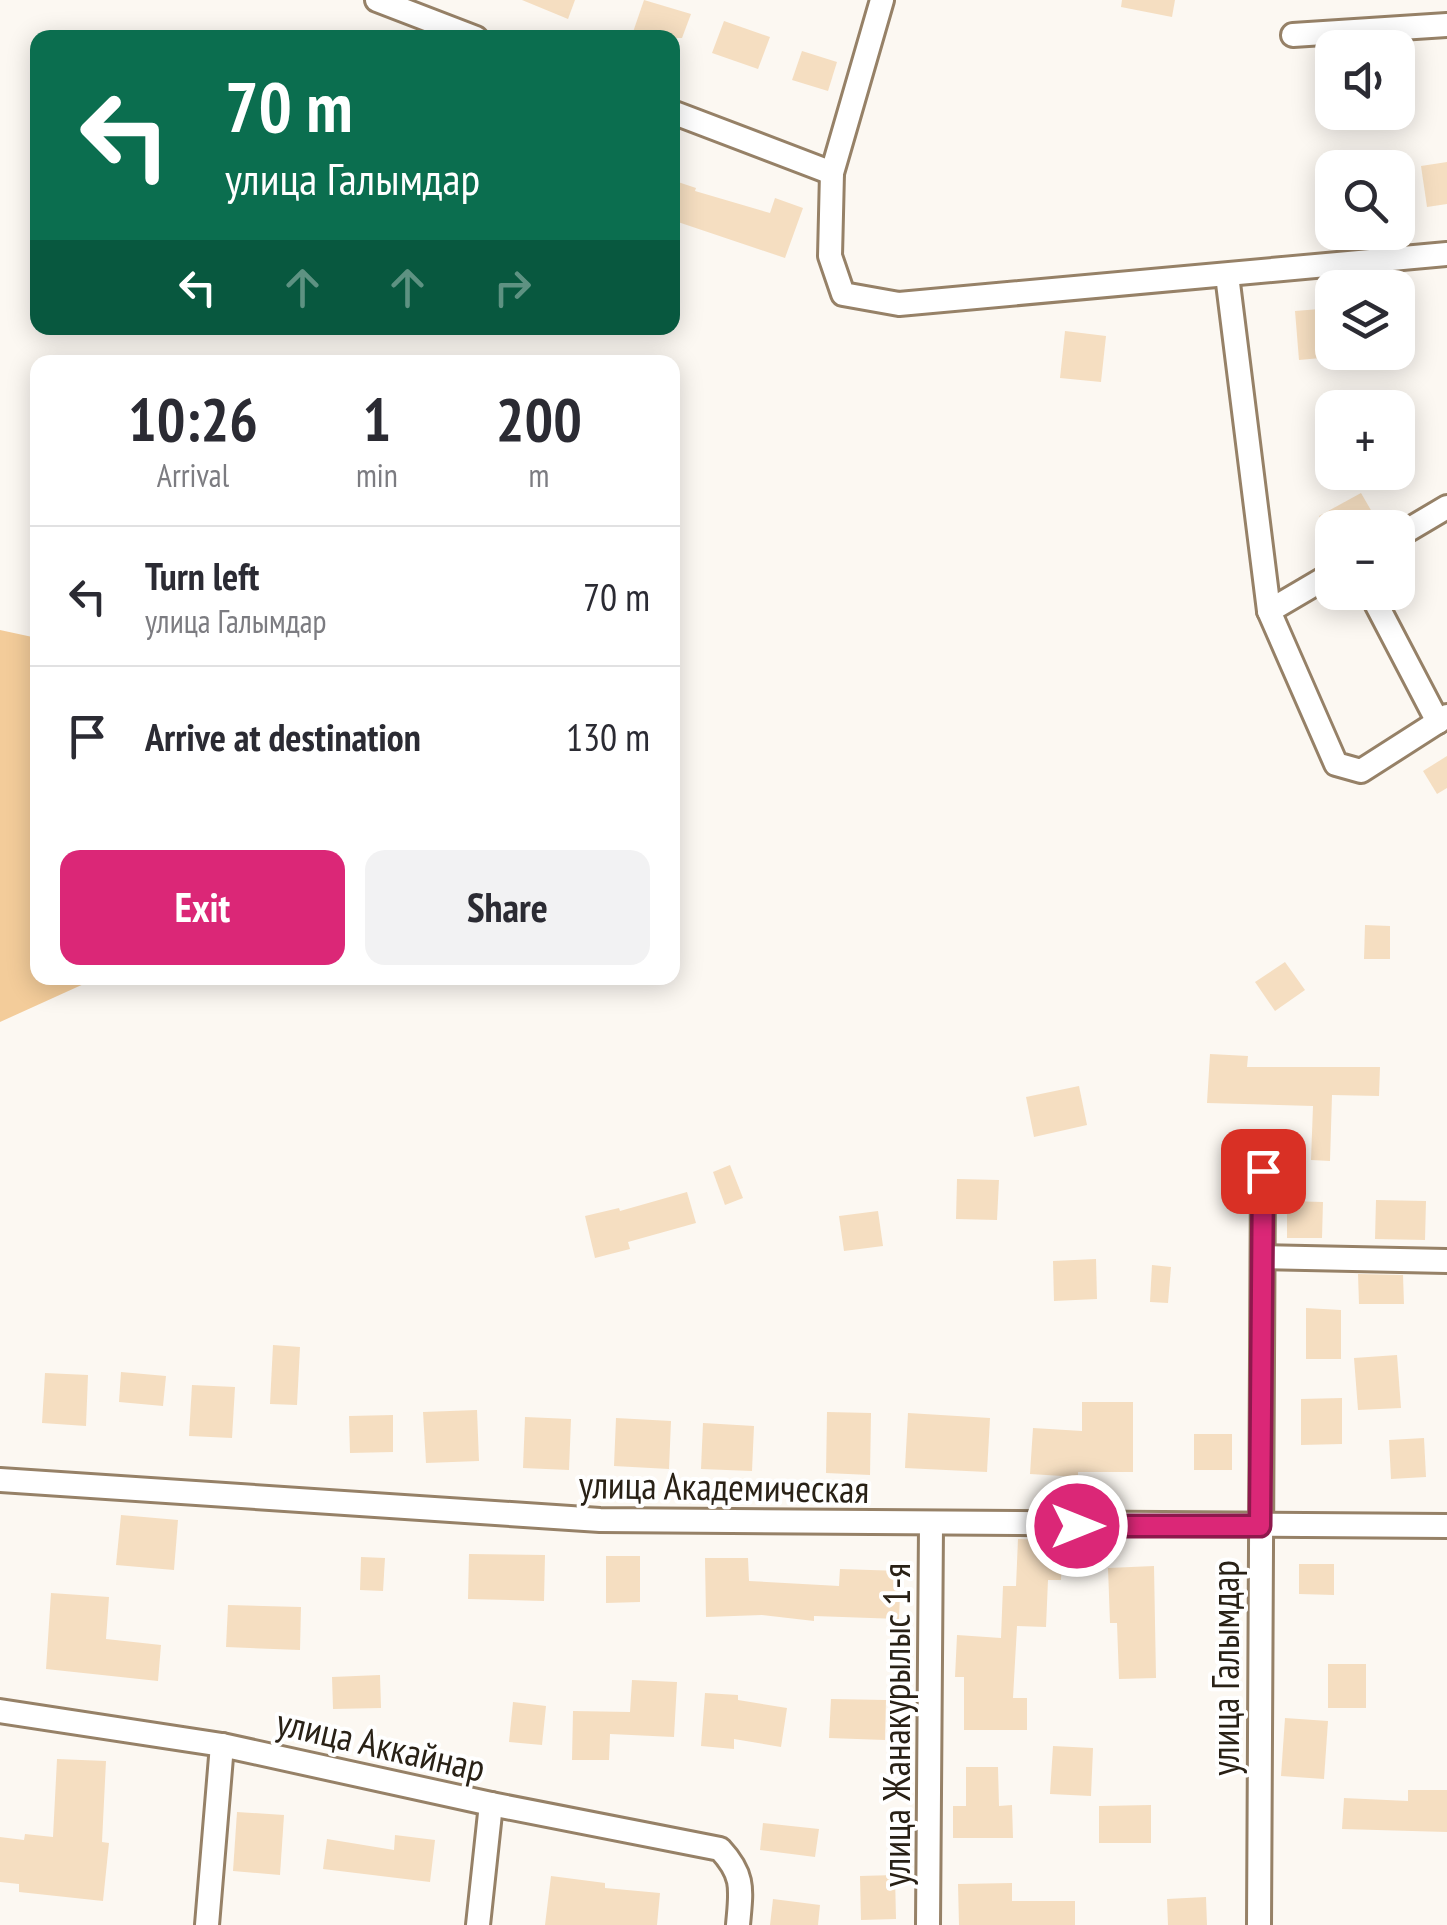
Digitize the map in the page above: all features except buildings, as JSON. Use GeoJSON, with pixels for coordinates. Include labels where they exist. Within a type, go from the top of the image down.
{"type":"FeatureCollection","features":[{"type":"Feature","properties":{"kind":"street"},"geometry":{"type":"LineString","coordinates":[[378,0],[455,30]]}},
{"type":"Feature","properties":{"kind":"street"},"geometry":{"type":"LineString","coordinates":[[880,0],[832,173],[830,256],[844,294],[900,304],[1447,254]]}},
{"type":"Feature","properties":{"kind":"street"},"geometry":{"type":"LineString","coordinates":[[1293,35],[1447,25]]}},
{"type":"Feature","properties":{"kind":"street"},"geometry":{"type":"LineString","coordinates":[[680,115],[832,173]]}},
{"type":"Feature","properties":{"kind":"street"},"geometry":{"type":"LineString","coordinates":[[1227,275],[1270,610],[1336,764],[1361,771],[1443,719],[1380,610]]}},
{"type":"Feature","properties":{"kind":"street"},"geometry":{"type":"LineString","coordinates":[[1415,526],[1447,508]]}},
{"type":"Feature","properties":{"kind":"street"},"geometry":{"type":"LineString","coordinates":[[1270,610],[1315,584]]}},
{"type":"Feature","properties":{"kind":"street","name":"улица Галымдар"},"geometry":{"type":"LineString","coordinates":[[1259,1925],[1263,1171]]}},
{"type":"Feature","properties":{"kind":"street"},"geometry":{"type":"LineString","coordinates":[[1264,1257],[1447,1262]]}},
{"type":"Feature","properties":{"kind":"street","name":"улица Академическая"},"geometry":{"type":"LineString","coordinates":[[0,1480],[600,1520],[932,1526],[1447,1526]]}},
{"type":"Feature","properties":{"kind":"street","name":"улица Жанакурылыс 1-я"},"geometry":{"type":"LineString","coordinates":[[928,1925],[932,1526]]}},
{"type":"Feature","properties":{"kind":"street","name":"улица Аккайнар"},"geometry":{"type":"LineString","coordinates":[[0,1711],[222,1745],[720,1849],[738,1868],[738,1925]]}},
{"type":"Feature","properties":{"kind":"street"},"geometry":{"type":"LineString","coordinates":[[206,1925],[222,1745]]}},
{"type":"Feature","properties":{"kind":"street"},"geometry":{"type":"LineString","coordinates":[[478,1925],[491,1804]]}},
{"type":"Feature","properties":{"kind":"shaded area"},"geometry":{"type":"Polygon","coordinates":[[[0,630],[30,636],[30,985],[82,985],[0,1022],[0,630]]]}},
{"type":"Feature","properties":{"kind":"route"},"geometry":{"type":"LineString","coordinates":[[1077,1526],[1260,1526],[1263,1171]]}}]}
